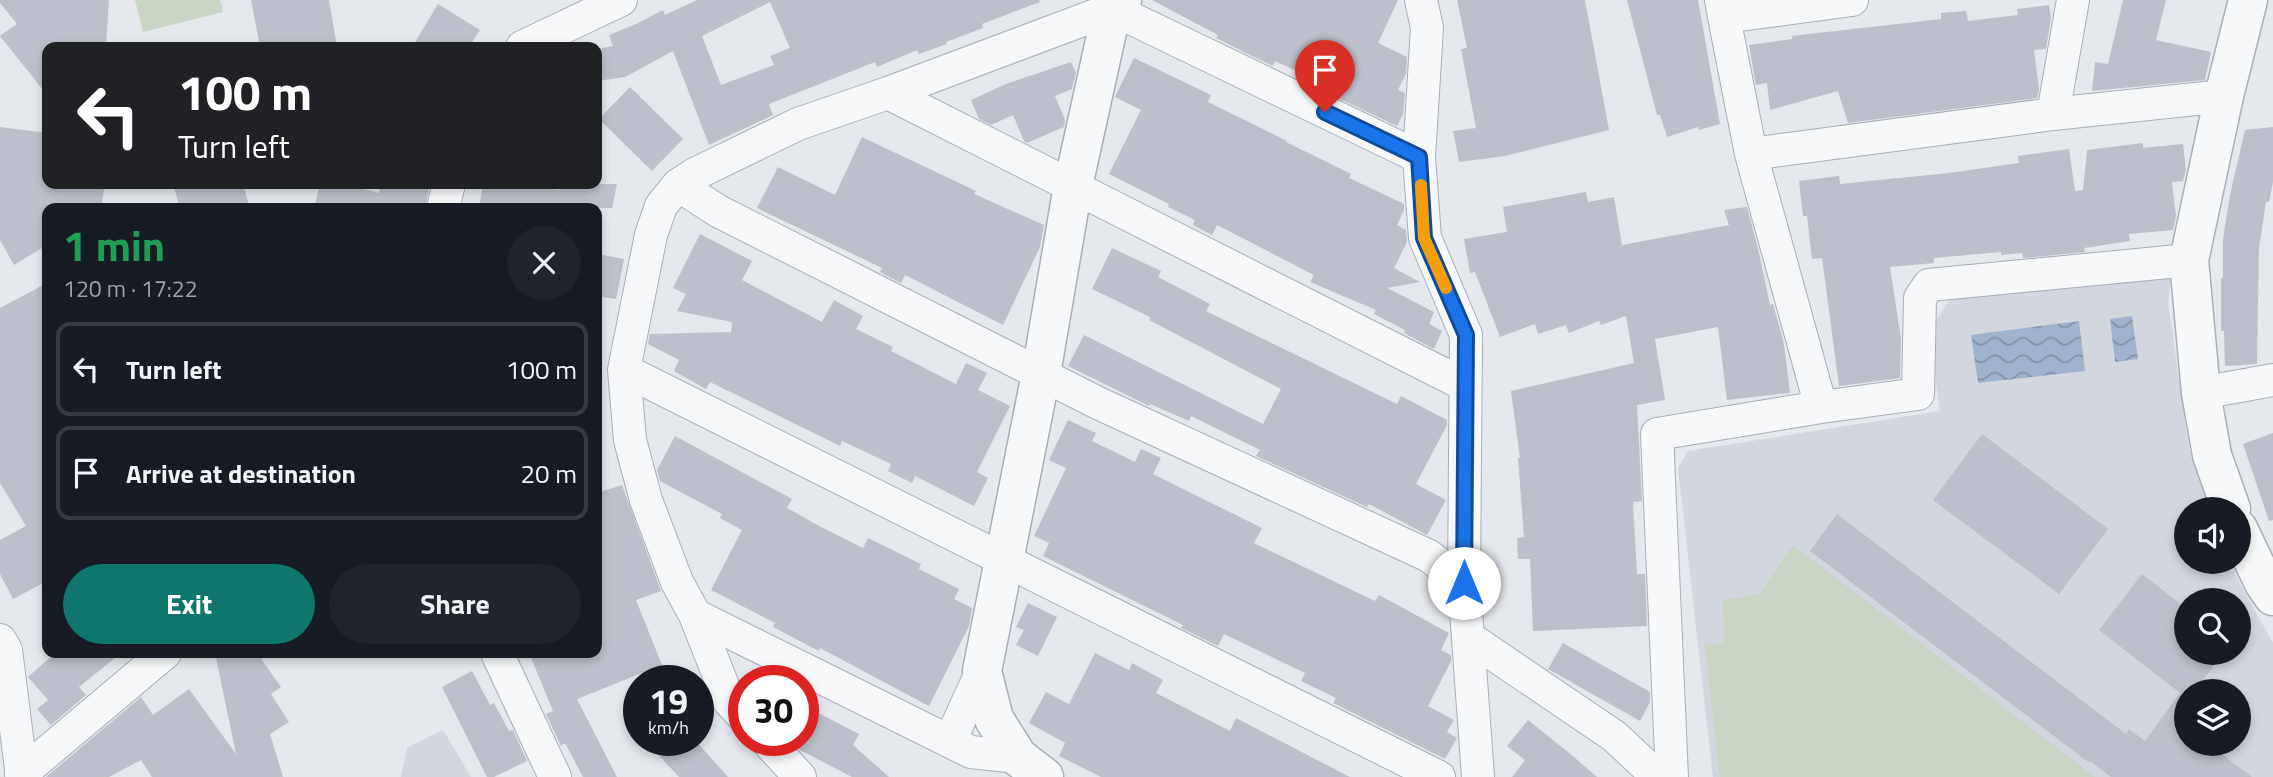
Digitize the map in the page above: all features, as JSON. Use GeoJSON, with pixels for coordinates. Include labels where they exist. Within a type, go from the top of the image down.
{"type":"FeatureCollection","features":[{"type":"Feature","properties":{"kind":"street"},"geometry":{"type":"LineString","coordinates":[[533,42],[621,0]]}},
{"type":"Feature","properties":{"kind":"street"},"geometry":{"type":"LineString","coordinates":[[1421,0],[1427,28],[1419,157],[1424,238],[1466,335],[1464,583],[1478,777]]}},
{"type":"Feature","properties":{"kind":"street"},"geometry":{"type":"LineString","coordinates":[[1821,407],[1751,154],[1723,9],[1852,0]]}},
{"type":"Feature","properties":{"kind":"street"},"geometry":{"type":"LineString","coordinates":[[2053,114],[2073,0]]}},
{"type":"Feature","properties":{"kind":"street"},"geometry":{"type":"LineString","coordinates":[[2227,497],[2212,454],[2201,393],[2189,260],[2224,96],[2248,0]]}},
{"type":"Feature","properties":{"kind":"street"},"geometry":{"type":"LineString","coordinates":[[728,698],[695,615],[677,582],[646,500],[630,440],[624,370],[651,235],[661,206],[678,185],[695,174],[798,124],[888,93],[1117,5],[1419,157]]}},
{"type":"Feature","properties":{"kind":"street"},"geometry":{"type":"LineString","coordinates":[[950,741],[982,671],[1041,374],[1073,186],[1117,5]]}},
{"type":"Feature","properties":{"kind":"street"},"geometry":{"type":"LineString","coordinates":[[888,93],[1465,386]]}},
{"type":"Feature","properties":{"kind":"street"},"geometry":{"type":"LineString","coordinates":[[1751,154],[2053,114],[2224,96]]}},
{"type":"Feature","properties":{"kind":"street"},"geometry":{"type":"LineString","coordinates":[[678,185],[718,211],[1098,403],[1429,556],[1464,583]]}},
{"type":"Feature","properties":{"kind":"street"},"geometry":{"type":"LineString","coordinates":[[1672,777],[1657,434],[1918,394],[1920,298],[1929,285],[2189,260]]}},
{"type":"Feature","properties":{"kind":"street"},"geometry":{"type":"LineString","coordinates":[[624,370],[1439,777]]}},
{"type":"Feature","properties":{"kind":"street"},"geometry":{"type":"LineString","coordinates":[[2201,393],[2273,380]]}},
{"type":"Feature","properties":{"kind":"street"},"geometry":{"type":"LineString","coordinates":[[2251,556],[2273,596]]}},
{"type":"Feature","properties":{"kind":"street"},"geometry":{"type":"LineString","coordinates":[[695,615],[971,752],[1031,767]]}},
{"type":"Feature","properties":{"kind":"street"},"geometry":{"type":"LineString","coordinates":[[1468,637],[1614,736],[1658,777]]}},
{"type":"Feature","properties":{"kind":"street"},"geometry":{"type":"LineString","coordinates":[[0,639],[6,650],[22,776]]}},
{"type":"Feature","properties":{"kind":"street"},"geometry":{"type":"LineString","coordinates":[[22,776],[159,658]]}},
{"type":"Feature","properties":{"kind":"street"},"geometry":{"type":"LineString","coordinates":[[499,658],[555,777]]}},
{"type":"Feature","properties":{"kind":"street"},"geometry":{"type":"LineString","coordinates":[[982,671],[994,719],[1031,767]]}},
{"type":"Feature","properties":{"kind":"street"},"geometry":{"type":"LineString","coordinates":[[781,756],[800,777]]}},
{"type":"Feature","properties":{"kind":"shaded area"},"geometry":{"type":"Polygon","coordinates":[[[2172,277],[2168,302],[2189,450],[2205,497],[2174,497],[2174,574],[2235,574],[2242,588],[2174,588],[2174,665],[2251,665],[2251,603],[2273,643],[2273,777],[1713,777],[1678,468],[1688,451],[1940,411],[1929,332],[1954,293],[2172,277]]]}},
{"type":"Feature","properties":{"kind":"shaded area"},"geometry":{"type":"Polygon","coordinates":[[[443,730],[471,777],[401,777],[407,748],[443,730]]]}},
{"type":"Feature","properties":{"kind":"green space"},"geometry":{"type":"Polygon","coordinates":[[[135,0],[220,0],[223,12],[143,32],[135,0]]]}},
{"type":"Feature","properties":{"kind":"green space"},"geometry":{"type":"Polygon","coordinates":[[[1793,545],[2095,777],[1720,777],[1705,645],[1724,642],[1723,600],[1760,594],[1793,545]]]}},
{"type":"Feature","properties":{"kind":"water"},"geometry":{"type":"Polygon","coordinates":[[[2132,316],[2138,359],[2115,362],[2110,319],[2132,316]]]}},
{"type":"Feature","properties":{"kind":"water"},"geometry":{"type":"Polygon","coordinates":[[[2079,321],[2085,371],[1978,383],[1971,335],[2079,321]]]}},
{"type":"Feature","properties":{"kind":"building"},"geometry":{"type":"Polygon","coordinates":[[[0,0],[109,0],[106,42],[42,42],[42,89],[0,36],[17,24],[0,0]]]}},
{"type":"Feature","properties":{"kind":"building"},"geometry":{"type":"Polygon","coordinates":[[[251,0],[329,0],[336,42],[259,42],[251,0]]]}},
{"type":"Feature","properties":{"kind":"building"},"geometry":{"type":"Polygon","coordinates":[[[697,0],[1040,2],[982,24],[983,28],[946,42],[947,44],[919,54],[917,50],[877,67],[875,62],[769,104],[773,115],[709,145],[673,51],[625,77],[602,80],[602,48],[613,46],[609,35],[663,10],[665,15],[697,0]],[[770,2],[702,36],[721,85],[774,65],[770,56],[790,48],[770,2]]]}},
{"type":"Feature","properties":{"kind":"building"},"geometry":{"type":"Polygon","coordinates":[[[1152,0],[1398,0],[1378,43],[1407,57],[1406,74],[1398,90],[1405,93],[1403,114],[1397,126],[1338,98],[1341,92],[1275,61],[1273,66],[1242,51],[1152,0]]]}},
{"type":"Feature","properties":{"kind":"building"},"geometry":{"type":"Polygon","coordinates":[[[1457,0],[1585,0],[1609,130],[1505,156],[1459,162],[1453,131],[1476,128],[1461,49],[1467,48],[1457,0]]]}},
{"type":"Feature","properties":{"kind":"building"},"geometry":{"type":"Polygon","coordinates":[[[1627,0],[1698,0],[1720,124],[1699,130],[1698,127],[1667,137],[1660,115],[1657,115],[1627,0]]]}},
{"type":"Feature","properties":{"kind":"building"},"geometry":{"type":"Polygon","coordinates":[[[2123,0],[2166,0],[2156,40],[2211,52],[2205,80],[2092,91],[2095,62],[2108,64],[2123,0]]]}},
{"type":"Feature","properties":{"kind":"building"},"geometry":{"type":"Polygon","coordinates":[[[438,4],[480,30],[472,42],[415,42],[438,4]]]}},
{"type":"Feature","properties":{"kind":"building"},"geometry":{"type":"Polygon","coordinates":[[[2049,5],[2051,18],[2046,49],[2034,50],[2039,89],[2037,98],[1848,123],[1838,91],[1770,110],[1767,83],[1756,85],[1749,45],[1792,39],[1792,36],[1941,19],[1941,13],[1966,11],[1968,21],[2018,15],[2017,9],[2049,5]]]}},
{"type":"Feature","properties":{"kind":"building"},"geometry":{"type":"Polygon","coordinates":[[[1134,58],[1211,95],[1208,102],[1351,174],[1349,178],[1404,204],[1397,225],[1406,230],[1407,242],[1394,268],[1420,282],[1387,288],[1434,312],[1429,324],[1442,331],[1434,349],[1374,314],[1376,310],[1310,282],[1314,275],[1217,225],[1212,235],[1193,225],[1195,220],[1168,207],[1169,204],[1109,174],[1141,110],[1115,97],[1134,58]]]}},
{"type":"Feature","properties":{"kind":"building"},"geometry":{"type":"Polygon","coordinates":[[[1071,62],[1076,73],[1072,89],[1055,96],[1065,120],[1064,127],[1027,143],[1013,115],[991,125],[979,119],[971,100],[1006,84],[1071,62]]]}},
{"type":"Feature","properties":{"kind":"building"},"geometry":{"type":"Polygon","coordinates":[[[630,87],[683,139],[652,171],[602,122],[602,116],[630,87]]]}},
{"type":"Feature","properties":{"kind":"building"},"geometry":{"type":"Polygon","coordinates":[[[0,127],[42,132],[42,189],[104,189],[102,203],[42,203],[42,248],[14,265],[0,240],[0,127]]]}},
{"type":"Feature","properties":{"kind":"building"},"geometry":{"type":"Polygon","coordinates":[[[2273,127],[2273,182],[2269,202],[2266,202],[2259,248],[2257,364],[2225,366],[2224,331],[2221,331],[2221,278],[2223,239],[2230,195],[2245,130],[2273,127]]]}},
{"type":"Feature","properties":{"kind":"building"},"geometry":{"type":"Polygon","coordinates":[[[862,137],[976,191],[974,194],[1044,225],[1040,247],[1003,325],[905,275],[901,283],[880,272],[882,268],[757,208],[778,167],[835,195],[862,137]]]}},
{"type":"Feature","properties":{"kind":"building"},"geometry":{"type":"Polygon","coordinates":[[[2143,143],[2143,148],[2183,144],[2186,170],[2183,181],[2172,182],[2176,216],[2173,230],[2129,234],[2130,241],[2084,248],[2085,252],[2023,258],[2022,253],[2001,255],[2001,252],[1934,258],[1934,263],[1890,267],[1901,339],[1900,378],[1839,386],[1822,258],[1812,259],[1807,216],[1803,216],[1799,181],[1839,176],[1840,184],[1949,173],[2019,163],[2018,156],[2069,149],[2075,191],[2083,190],[2087,150],[2143,143]]]}},
{"type":"Feature","properties":{"kind":"building"},"geometry":{"type":"Polygon","coordinates":[[[602,184],[617,184],[612,208],[602,208],[602,203],[480,203],[482,189],[602,189],[602,184]]]}},
{"type":"Feature","properties":{"kind":"building"},"geometry":{"type":"Polygon","coordinates":[[[174,189],[244,189],[249,203],[179,203],[174,189]]]}},
{"type":"Feature","properties":{"kind":"building"},"geometry":{"type":"Polygon","coordinates":[[[319,189],[363,189],[379,193],[380,189],[429,189],[426,203],[315,203],[319,189]]]}},
{"type":"Feature","properties":{"kind":"building"},"geometry":{"type":"Polygon","coordinates":[[[1586,192],[1588,202],[1614,197],[1622,245],[1729,225],[1724,210],[1747,207],[1770,305],[1773,304],[1784,344],[1790,393],[1727,400],[1718,327],[1655,339],[1665,400],[1637,405],[1642,501],[1633,502],[1637,574],[1645,574],[1647,626],[1533,631],[1530,559],[1518,559],[1517,538],[1524,537],[1520,458],[1511,391],[1634,363],[1626,316],[1601,325],[1599,321],[1569,333],[1566,325],[1538,334],[1535,324],[1500,337],[1475,272],[1470,273],[1464,239],[1507,232],[1503,207],[1586,192]]]}},
{"type":"Feature","properties":{"kind":"building"},"geometry":{"type":"Polygon","coordinates":[[[700,234],[752,261],[742,280],[822,322],[834,300],[863,316],[856,329],[893,347],[891,351],[956,384],[966,363],[987,373],[978,390],[1010,406],[977,472],[988,478],[974,506],[915,476],[912,483],[888,471],[891,464],[842,441],[840,446],[710,382],[706,389],[674,371],[679,360],[648,344],[650,334],[731,332],[732,322],[677,311],[686,294],[673,288],[700,234]]]}},
{"type":"Feature","properties":{"kind":"building"},"geometry":{"type":"Polygon","coordinates":[[[1112,248],[1161,271],[1158,277],[1210,304],[1206,311],[1397,404],[1401,396],[1447,420],[1447,425],[1416,484],[1446,500],[1427,535],[1369,504],[1367,507],[1256,456],[1260,450],[1191,416],[1189,421],[1150,404],[1149,406],[1068,366],[1084,335],[1263,424],[1281,389],[1149,320],[1150,317],[1092,289],[1112,248]]]}},
{"type":"Feature","properties":{"kind":"building"},"geometry":{"type":"Polygon","coordinates":[[[602,255],[624,259],[616,299],[602,297],[602,255]]]}},
{"type":"Feature","properties":{"kind":"building"},"geometry":{"type":"Polygon","coordinates":[[[42,286],[42,584],[13,599],[0,574],[0,540],[26,526],[0,483],[0,308],[42,286]]]}},
{"type":"Feature","properties":{"kind":"building"},"geometry":{"type":"Polygon","coordinates":[[[1068,420],[1096,433],[1092,441],[1135,462],[1141,449],[1161,458],[1153,474],[1262,528],[1254,543],[1375,601],[1379,595],[1449,633],[1441,650],[1451,655],[1451,661],[1428,706],[1454,720],[1447,732],[1457,738],[1445,759],[1333,703],[1336,698],[1301,681],[1305,673],[1224,634],[1218,646],[1181,628],[1183,625],[1043,556],[1049,543],[1034,536],[1066,468],[1049,460],[1068,420]]]}},
{"type":"Feature","properties":{"kind":"building"},"geometry":{"type":"Polygon","coordinates":[[[2273,433],[2273,520],[2269,521],[2243,444],[2273,433]]]}},
{"type":"Feature","properties":{"kind":"building"},"geometry":{"type":"Polygon","coordinates":[[[1982,434],[2108,529],[2059,594],[1933,500],[1982,434]]]}},
{"type":"Feature","properties":{"kind":"building"},"geometry":{"type":"Polygon","coordinates":[[[675,436],[792,499],[787,508],[821,527],[863,548],[868,538],[921,564],[919,569],[959,589],[954,599],[972,608],[969,626],[929,706],[820,648],[819,651],[773,627],[775,623],[711,590],[742,530],[720,518],[722,514],[660,481],[657,470],[675,436]]]}},
{"type":"Feature","properties":{"kind":"building"},"geometry":{"type":"Polygon","coordinates":[[[622,485],[661,591],[636,600],[662,665],[623,665],[623,681],[577,699],[617,777],[583,777],[565,743],[561,746],[546,714],[553,711],[531,658],[602,658],[602,491],[622,485]]]}},
{"type":"Feature","properties":{"kind":"building"},"geometry":{"type":"Polygon","coordinates":[[[1837,514],[2126,734],[2129,729],[2145,741],[2174,701],[2174,756],[2224,756],[2252,777],[2111,777],[1810,551],[1837,514]]]}},
{"type":"Feature","properties":{"kind":"building"},"geometry":{"type":"Polygon","coordinates":[[[2142,574],[2174,599],[2174,665],[2215,665],[2203,679],[2174,679],[2174,688],[2099,630],[2142,574]]]}},
{"type":"Feature","properties":{"kind":"building"},"geometry":{"type":"Polygon","coordinates":[[[1028,603],[1057,617],[1038,656],[1016,645],[1024,630],[1016,627],[1028,603]]]}},
{"type":"Feature","properties":{"kind":"building"},"geometry":{"type":"Polygon","coordinates":[[[1563,643],[1650,692],[1650,702],[1640,721],[1548,669],[1563,643]]]}},
{"type":"Feature","properties":{"kind":"building"},"geometry":{"type":"Polygon","coordinates":[[[1095,653],[1129,670],[1132,663],[1163,680],[1156,693],[1230,731],[1236,718],[1350,777],[1101,777],[1059,756],[1065,743],[1029,723],[1046,692],[1069,704],[1095,653]]]}},
{"type":"Feature","properties":{"kind":"building"},"geometry":{"type":"Polygon","coordinates":[[[49,658],[115,658],[79,687],[86,695],[51,725],[37,709],[48,700],[28,677],[49,658]]]}},
{"type":"Feature","properties":{"kind":"building"},"geometry":{"type":"Polygon","coordinates":[[[216,658],[262,658],[281,687],[271,694],[289,722],[270,734],[283,777],[152,777],[141,760],[109,777],[46,777],[141,697],[153,715],[189,689],[236,754],[216,658]]]}},
{"type":"Feature","properties":{"kind":"building"},"geometry":{"type":"Polygon","coordinates":[[[472,671],[490,705],[494,703],[509,731],[513,730],[527,761],[494,777],[487,777],[442,687],[472,671]]]}},
{"type":"Feature","properties":{"kind":"building"},"geometry":{"type":"Polygon","coordinates":[[[819,713],[859,734],[853,745],[889,777],[852,777],[812,756],[819,756],[819,713]]]}},
{"type":"Feature","properties":{"kind":"building"},"geometry":{"type":"Polygon","coordinates":[[[1528,720],[1597,777],[1512,777],[1525,760],[1507,746],[1528,720]]]}},
{"type":"Feature","properties":{"kind":"building"},"geometry":{"type":"Polygon","coordinates":[[[660,756],[709,756],[728,777],[679,777],[660,756]]]}},
{"type":"Feature","properties":{"kind":"slow traffic"},"geometry":{"type":"LineString","coordinates":[[1421,185],[1424,238],[1446,288]]}},
{"type":"Feature","properties":{"kind":"route"},"geometry":{"type":"LineString","coordinates":[[1325,112],[1419,157],[1424,238],[1466,335],[1464,583]]}}]}
